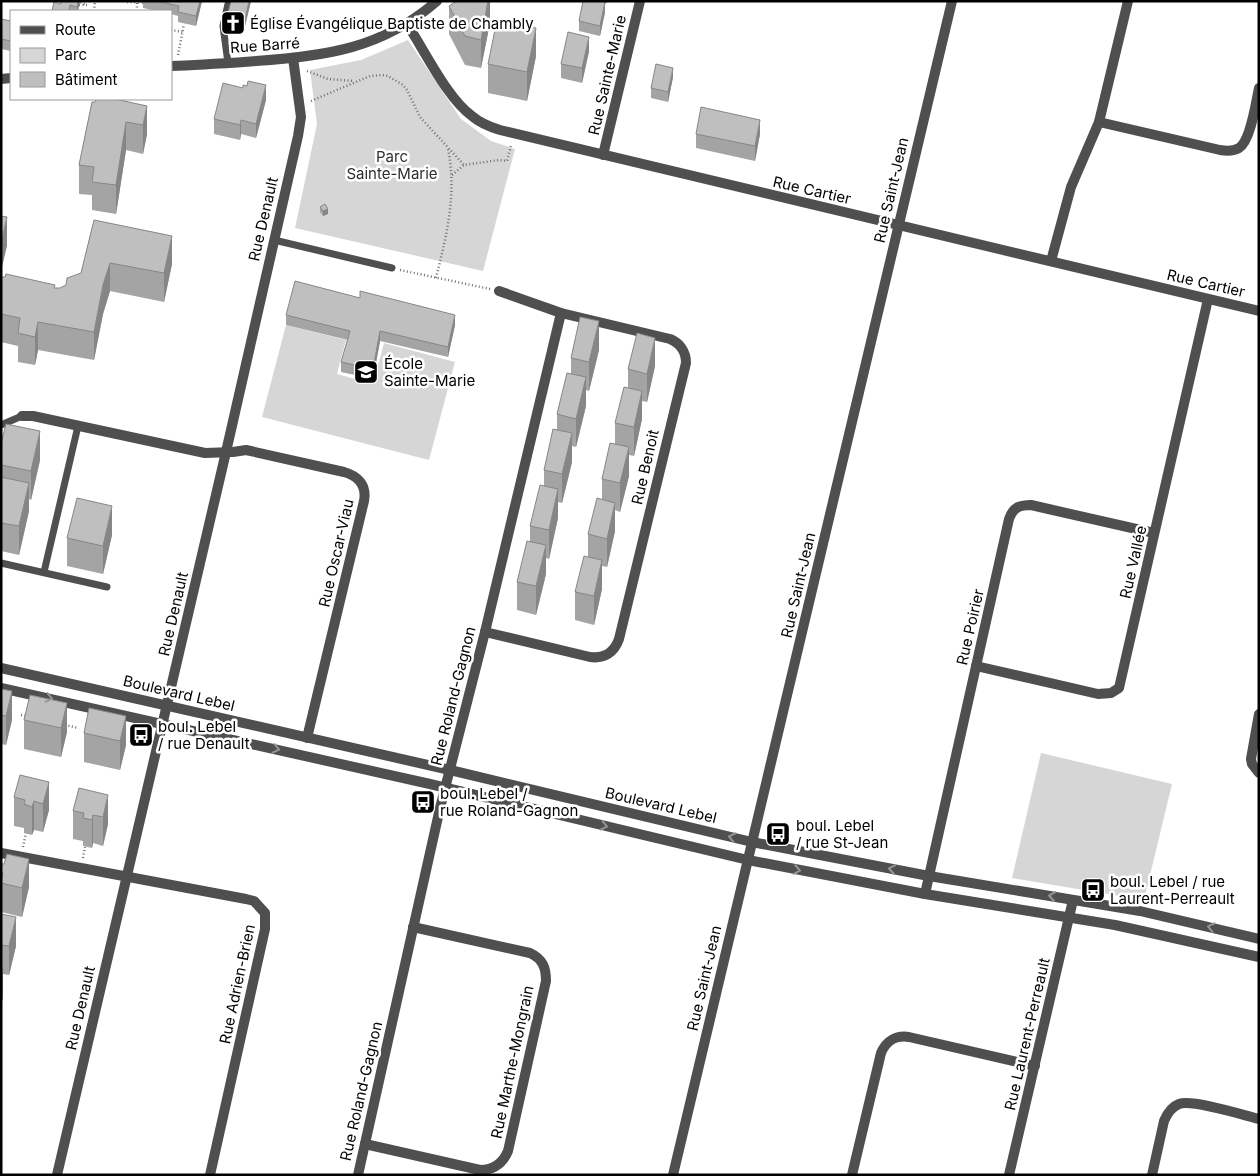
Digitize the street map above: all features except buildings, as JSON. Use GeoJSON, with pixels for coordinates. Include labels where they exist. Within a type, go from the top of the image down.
{"type":"FeatureCollection","features":[{"type":"Feature","properties":{"kind":"street","name":"Rue Barré"},"geometry":{"type":"LineString","coordinates":[[172,66],[293,58],[340,52],[374,40],[407,24],[437,1]]}},
{"type":"Feature","properties":{"kind":"street","name":"Rue Sainte-Marie"},"geometry":{"type":"LineString","coordinates":[[603,155],[640,1]]}},
{"type":"Feature","properties":{"kind":"street","name":"Rue Saint-Jean"},"geometry":{"type":"LineString","coordinates":[[674,1175],[952,1]]}},
{"type":"Feature","properties":{"kind":"street"},"geometry":{"type":"LineString","coordinates":[[1051,262],[1071,186],[1100,122],[1128,1]]}},
{"type":"Feature","properties":{"kind":"street","name":"Rue Cartier"},"geometry":{"type":"LineString","coordinates":[[407,24],[450,93],[472,117],[500,130],[1259,311]]}},
{"type":"Feature","properties":{"kind":"street","name":"Rue Denault"},"geometry":{"type":"LineString","coordinates":[[57,1175],[300,126],[301,117],[293,58]]}},
{"type":"Feature","properties":{"kind":"street"},"geometry":{"type":"LineString","coordinates":[[1100,122],[1220,150],[1235,149],[1242,145],[1247,137],[1259,88]]}},
{"type":"Feature","properties":{"kind":"street","name":"Rue Benoit"},"geometry":{"type":"LineString","coordinates":[[485,632],[590,657],[604,657],[613,651],[619,639],[686,359],[683,351],[675,341],[560,313],[499,291]]}},
{"type":"Feature","properties":{"kind":"street","name":"Rue Vallée"},"geometry":{"type":"LineString","coordinates":[[976,666],[1098,694],[1108,694],[1117,690],[1122,682],[1208,299]]}},
{"type":"Feature","properties":{"kind":"street","name":"Rue Roland-Gagnon"},"geometry":{"type":"LineString","coordinates":[[358,1175],[413,927],[560,313]]}},
{"type":"Feature","properties":{"kind":"street","name":"Rue Oscar-Viau"},"geometry":{"type":"LineString","coordinates":[[22,416],[33,416],[205,453],[246,450],[344,472],[358,478],[364,490],[364,501],[307,738]]}},
{"type":"Feature","properties":{"kind":"street","name":"Rue Poirier"},"geometry":{"type":"LineString","coordinates":[[925,894],[1009,519],[1015,508],[1031,505],[1154,533]]}},
{"type":"Feature","properties":{"kind":"street","name":"Boulevard Lebel"},"geometry":{"type":"LineString","coordinates":[[1,668],[450,770],[752,842],[929,876],[1140,911],[1259,938]]}},
{"type":"Feature","properties":{"kind":"street"},"geometry":{"type":"LineString","coordinates":[[1,688],[446,788],[748,860],[925,894],[1136,929],[1259,957]]}},
{"type":"Feature","properties":{"kind":"street"},"geometry":{"type":"LineString","coordinates":[[1259,714],[1251,759],[1252,764],[1259,772]]}},
{"type":"Feature","properties":{"kind":"street"},"geometry":{"type":"LineString","coordinates":[[1,853],[126,876]]}},
{"type":"Feature","properties":{"kind":"street","name":"Rue Adrien-Brien"},"geometry":{"type":"LineString","coordinates":[[126,876],[246,898],[254,901],[265,913],[265,929],[210,1175]]}},
{"type":"Feature","properties":{"kind":"street","name":"Rue Laurent-Perreault"},"geometry":{"type":"LineString","coordinates":[[1009,1175],[1073,900]]}},
{"type":"Feature","properties":{"kind":"street","name":"Rue Marthe-Mongrain"},"geometry":{"type":"LineString","coordinates":[[365,1144],[480,1170],[486,1170],[502,1162],[508,1151],[546,981],[545,968],[540,958],[530,953],[413,927]]}},
{"type":"Feature","properties":{"kind":"street"},"geometry":{"type":"LineString","coordinates":[[852,1175],[880,1053],[892,1039],[903,1036],[909,1037],[1034,1066]]}},
{"type":"Feature","properties":{"kind":"street"},"geometry":{"type":"LineString","coordinates":[[1152,1175],[1164,1121],[1167,1114],[1179,1104],[1194,1104],[1259,1119]]}},
{"type":"Feature","properties":{"kind":"lane"},"geometry":{"type":"LineString","coordinates":[[228,4],[223,26],[228,62]]}},
{"type":"Feature","properties":{"kind":"lane"},"geometry":{"type":"LineString","coordinates":[[274,240],[392,268]]}},
{"type":"Feature","properties":{"kind":"lane"},"geometry":{"type":"LineString","coordinates":[[1,425],[22,416]]}},
{"type":"Feature","properties":{"kind":"lane"},"geometry":{"type":"LineString","coordinates":[[44,572],[78,426]]}},
{"type":"Feature","properties":{"kind":"lane"},"geometry":{"type":"LineString","coordinates":[[1,562],[107,587]]}},
{"type":"Feature","properties":{"kind":"path"},"geometry":{"type":"LineString","coordinates":[[94,10],[95,1]]}},
{"type":"Feature","properties":{"kind":"path"},"geometry":{"type":"LineString","coordinates":[[127,2],[144,3]]}},
{"type":"Feature","properties":{"kind":"path"},"geometry":{"type":"LineString","coordinates":[[80,3],[94,6]]}},
{"type":"Feature","properties":{"kind":"path"},"geometry":{"type":"LineString","coordinates":[[178,55],[184,24]]}},
{"type":"Feature","properties":{"kind":"path"},"geometry":{"type":"LineString","coordinates":[[172,30],[182,32]]}},
{"type":"Feature","properties":{"kind":"path"},"geometry":{"type":"LineString","coordinates":[[308,73],[328,79],[356,81]]}},
{"type":"Feature","properties":{"kind":"path"},"geometry":{"type":"LineString","coordinates":[[311,101],[370,76],[382,75],[396,80],[407,90],[420,117],[464,165]]}},
{"type":"Feature","properties":{"kind":"path"},"geometry":{"type":"LineString","coordinates":[[452,175],[464,165],[499,160],[507,161],[511,146]]}},
{"type":"Feature","properties":{"kind":"path"},"geometry":{"type":"LineString","coordinates":[[436,278],[450,220],[452,175],[448,147]]}},
{"type":"Feature","properties":{"kind":"path"},"geometry":{"type":"LineString","coordinates":[[392,268],[499,291]]}},
{"type":"Feature","properties":{"kind":"path"},"geometry":{"type":"LineString","coordinates":[[21,715],[34,717]]}},
{"type":"Feature","properties":{"kind":"path"},"geometry":{"type":"LineString","coordinates":[[58,724],[78,728]]}},
{"type":"Feature","properties":{"kind":"green space","name":"Parc Sainte-Marie"},"geometry":{"type":"Polygon","coordinates":[[[408,40],[461,119],[491,141],[515,149],[483,271],[295,228],[317,124],[310,70],[361,60],[408,40]]]}},
{"type":"Feature","properties":{"kind":"green space"},"geometry":{"type":"Polygon","coordinates":[[[286,325],[346,340],[337,374],[373,384],[384,343],[455,362],[429,460],[262,417],[286,325]]]}},
{"type":"Feature","properties":{"kind":"green space"},"geometry":{"type":"Polygon","coordinates":[[[1041,753],[1172,784],[1144,900],[1012,878],[1041,753]]]}},
{"type":"Feature","properties":{"kind":"place","name":"Église Évangélique Baptiste de Chambly"},"geometry":{"type":"Point","coordinates":[233,23]}},
{"type":"Feature","properties":{"kind":"place","name":"École Sainte-Marie"},"geometry":{"type":"Point","coordinates":[366,372]}},
{"type":"Feature","properties":{"kind":"place","name":"boul. Lebel / rue Denault"},"geometry":{"type":"Point","coordinates":[141,735]}},
{"type":"Feature","properties":{"kind":"place","name":"boul. Lebel / rue Roland-Gagnon"},"geometry":{"type":"Point","coordinates":[423,802]}},
{"type":"Feature","properties":{"kind":"place","name":"boul. Lebel / rue St-Jean"},"geometry":{"type":"Point","coordinates":[778,834]}},
{"type":"Feature","properties":{"kind":"place","name":"boul. Lebel / rue Laurent-Perreault"},"geometry":{"type":"Point","coordinates":[1093,890]}}]}
